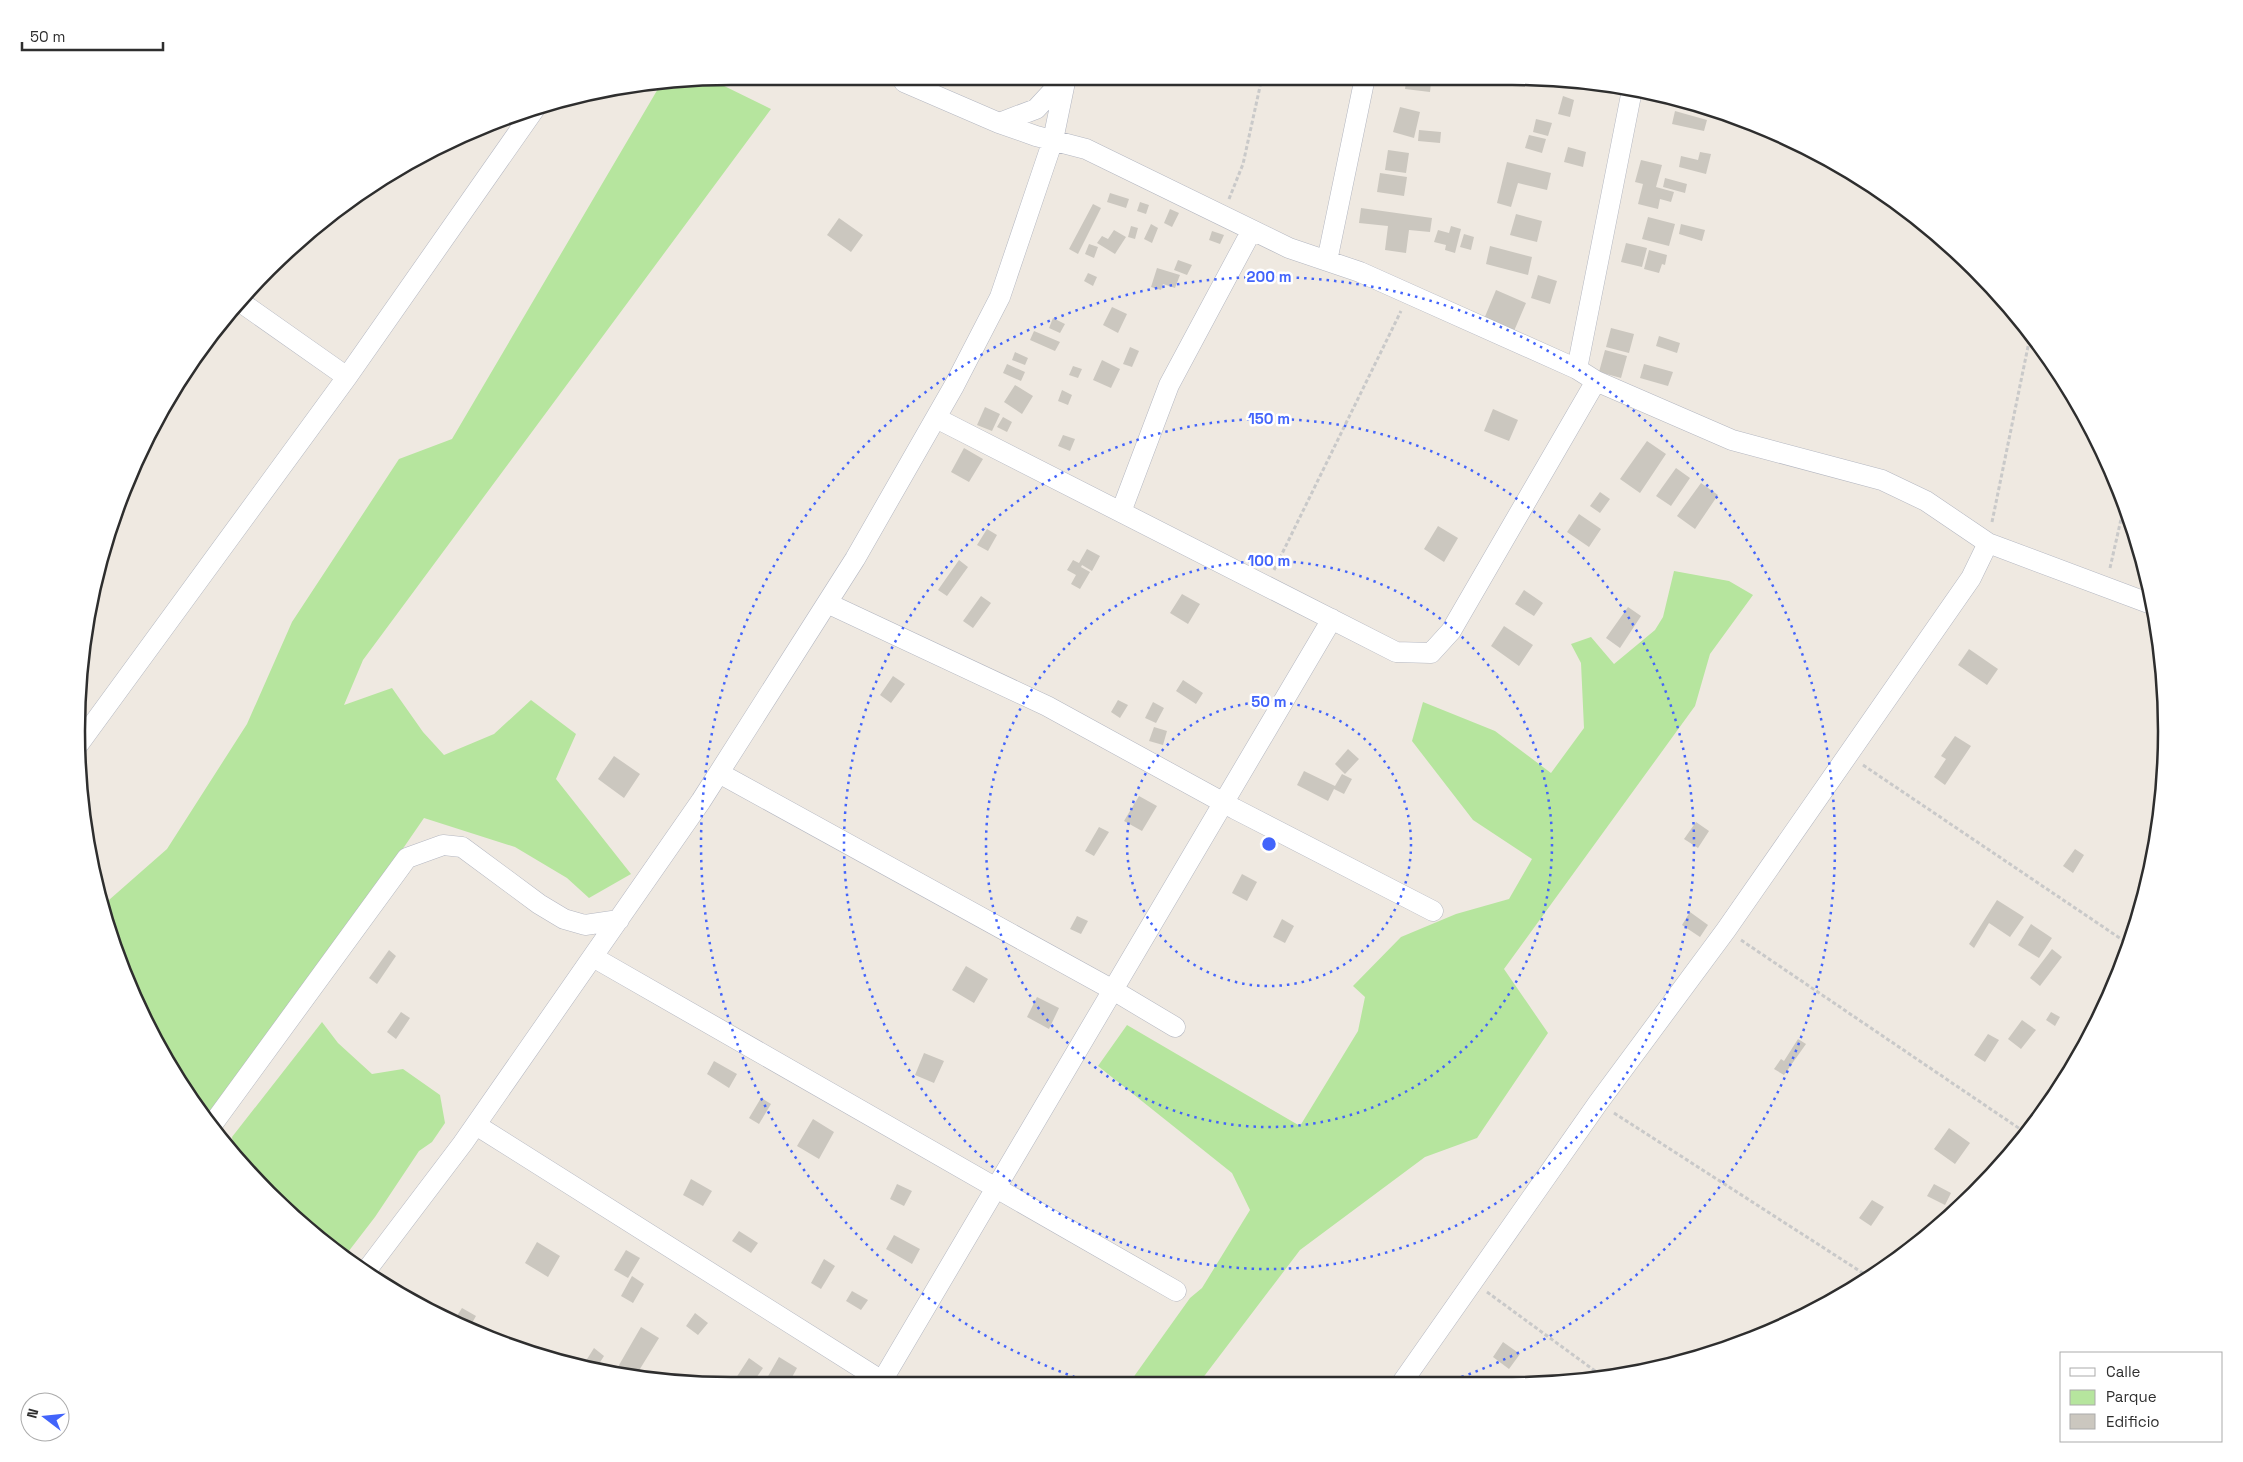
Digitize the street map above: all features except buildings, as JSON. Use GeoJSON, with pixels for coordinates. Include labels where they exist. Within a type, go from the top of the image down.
{"type":"FeatureCollection","features":[{"type":"Feature","properties":{"kind":"street"},"geometry":{"type":"LineString","coordinates":[[911,85],[999,123],[1086,149],[1288,248],[1360,272],[1576,369],[1596,381],[1732,440],[1882,480],[1926,501],[1988,543],[2145,602]]}},
{"type":"Feature","properties":{"kind":"street"},"geometry":{"type":"LineString","coordinates":[[999,123],[1036,109],[1060,85]]}},
{"type":"Feature","properties":{"kind":"street"},"geometry":{"type":"LineString","coordinates":[[370,1266],[476,1125],[619,920],[719,773],[855,559],[936,418],[1000,296],[1053,140],[1062,85]]}},
{"type":"Feature","properties":{"kind":"street"},"geometry":{"type":"LineString","coordinates":[[1328,261],[1363,85]]}},
{"type":"Feature","properties":{"kind":"street"},"geometry":{"type":"LineString","coordinates":[[1576,369],[1631,96]]}},
{"type":"Feature","properties":{"kind":"street"},"geometry":{"type":"LineString","coordinates":[[85,734],[347,377],[530,117]]}},
{"type":"Feature","properties":{"kind":"street"},"geometry":{"type":"LineString","coordinates":[[1121,512],[1169,386],[1252,230]]}},
{"type":"Feature","properties":{"kind":"street"},"geometry":{"type":"LineString","coordinates":[[246,304],[347,377]]}},
{"type":"Feature","properties":{"kind":"street"},"geometry":{"type":"LineString","coordinates":[[936,418],[1396,652],[1431,653],[1451,631],[1596,381]]}},
{"type":"Feature","properties":{"kind":"street"},"geometry":{"type":"LineString","coordinates":[[1407,1377],[1598,1103],[1726,930],[1848,755],[1971,578],[1988,543]]}},
{"type":"Feature","properties":{"kind":"street"},"geometry":{"type":"LineString","coordinates":[[827,604],[1047,706],[1223,803],[1434,911]]}},
{"type":"Feature","properties":{"kind":"street"},"geometry":{"type":"LineString","coordinates":[[884,1377],[1332,619]]}},
{"type":"Feature","properties":{"kind":"street"},"geometry":{"type":"LineString","coordinates":[[719,773],[1113,990],[1175,1027]]}},
{"type":"Feature","properties":{"kind":"street"},"geometry":{"type":"LineString","coordinates":[[215,1120],[407,858],[442,844],[462,847],[539,904],[564,919],[585,925],[619,920]]}},
{"type":"Feature","properties":{"kind":"street"},"geometry":{"type":"LineString","coordinates":[[593,957],[1176,1291]]}},
{"type":"Feature","properties":{"kind":"street"},"geometry":{"type":"LineString","coordinates":[[476,1125],[876,1377]]}},
{"type":"Feature","properties":{"kind":"path"},"geometry":{"type":"LineString","coordinates":[[1222,216],[1243,164],[1260,85]]}},
{"type":"Feature","properties":{"kind":"path"},"geometry":{"type":"LineString","coordinates":[[1266,586],[1409,295]]}},
{"type":"Feature","properties":{"kind":"path"},"geometry":{"type":"LineString","coordinates":[[1988,543],[2029,343]]}},
{"type":"Feature","properties":{"kind":"path"},"geometry":{"type":"LineString","coordinates":[[2106,588],[2122,517]]}},
{"type":"Feature","properties":{"kind":"path"},"geometry":{"type":"LineString","coordinates":[[1848,755],[2123,941]]}},
{"type":"Feature","properties":{"kind":"path"},"geometry":{"type":"LineString","coordinates":[[1726,930],[2021,1129]]}},
{"type":"Feature","properties":{"kind":"path"},"geometry":{"type":"LineString","coordinates":[[1598,1103],[1863,1273]]}},
{"type":"Feature","properties":{"kind":"path"},"geometry":{"type":"LineString","coordinates":[[1473,1281],[1595,1371]]}},
{"type":"Feature","properties":{"kind":"green space"},"geometry":{"type":"Polygon","coordinates":[[[723,85],[771,109],[363,660],[344,705],[392,688],[423,732],[444,755],[494,734],[531,700],[576,734],[556,779],[631,874],[589,898],[567,878],[515,847],[424,818],[216,1121],[194,1090],[152,1017],[119,939],[108,901],[167,849],[247,724],[292,622],[399,459],[452,439],[657,90],[689,86],[723,85]]]}},
{"type":"Feature","properties":{"kind":"green space"},"geometry":{"type":"Polygon","coordinates":[[[1674,571],[1729,581],[1753,595],[1710,654],[1695,706],[1504,969],[1548,1033],[1477,1138],[1425,1157],[1300,1250],[1204,1377],[1134,1377],[1190,1298],[1202,1288],[1250,1210],[1232,1173],[1098,1066],[1127,1025],[1300,1126],[1358,1031],[1365,997],[1353,986],[1401,937],[1456,914],[1509,899],[1532,859],[1473,820],[1412,741],[1423,702],[1495,731],[1551,773],[1584,728],[1581,663],[1571,644],[1591,637],[1614,664],[1655,630],[1663,617],[1674,571]]]}},
{"type":"Feature","properties":{"kind":"green space"},"geometry":{"type":"Polygon","coordinates":[[[322,1022],[338,1043],[372,1074],[403,1069],[440,1095],[445,1123],[432,1142],[419,1151],[375,1217],[349,1251],[305,1217],[274,1188],[245,1157],[233,1142],[232,1137],[322,1022]]]}}]}
